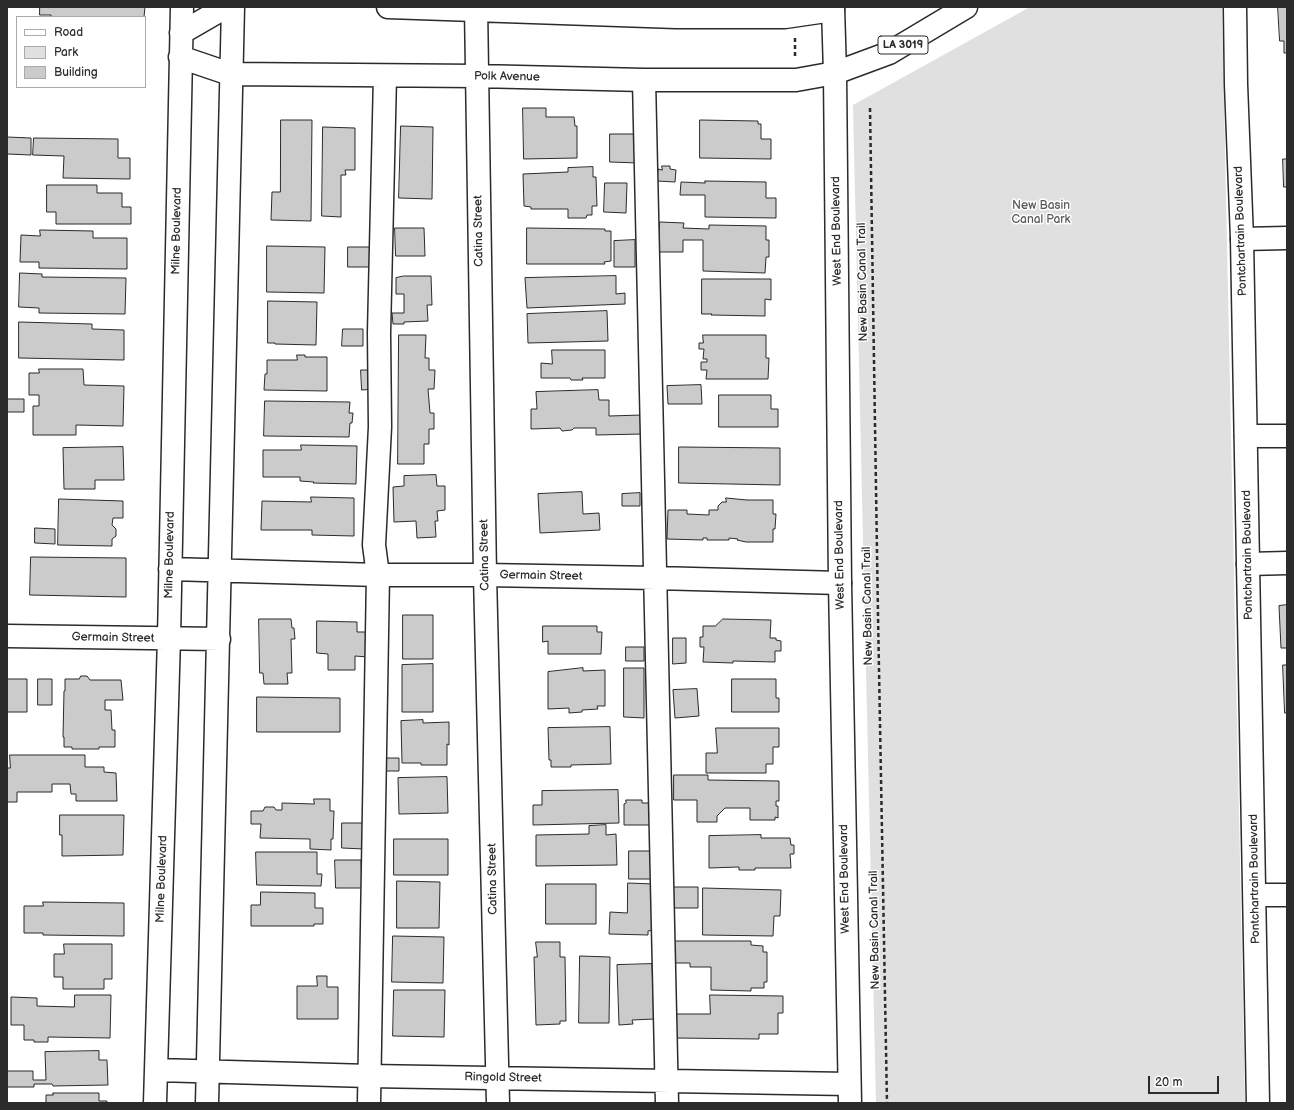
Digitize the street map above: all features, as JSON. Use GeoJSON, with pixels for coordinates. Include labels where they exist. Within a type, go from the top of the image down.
{"type":"FeatureCollection","features":[{"type":"Feature","properties":{"kind":"street","name":"Milne Boulevard"},"geometry":{"type":"LineString","coordinates":[[155,1103],[169,638],[182,7]]}},
{"type":"Feature","properties":{"kind":"street"},"geometry":{"type":"LineString","coordinates":[[181,33],[226,7]]}},
{"type":"Feature","properties":{"kind":"street"},"geometry":{"type":"LineString","coordinates":[[207,1103],[219,639],[232,7]]}},
{"type":"Feature","properties":{"kind":"street"},"geometry":{"type":"LineString","coordinates":[[388,7],[643,11],[785,17],[836,8]]}},
{"type":"Feature","properties":{"kind":"street","name":"LA 3019"},"geometry":{"type":"LineString","coordinates":[[835,74],[889,53],[966,7]]}},
{"type":"Feature","properties":{"kind":"street","name":"Pontchartrain Boulevard"},"geometry":{"type":"LineString","coordinates":[[1235,7],[1236,84],[1242,239],[1258,1103]]}},
{"type":"Feature","properties":{"kind":"street","name":"Catina Street"},"geometry":{"type":"LineString","coordinates":[[476,8],[485,575],[498,1103]]}},
{"type":"Feature","properties":{"kind":"street","name":"West End Boulevard"},"geometry":{"type":"LineString","coordinates":[[836,8],[835,74],[840,583],[849,1094]]}},
{"type":"Feature","properties":{"kind":"street","name":"Polk Avenue"},"geometry":{"type":"LineString","coordinates":[[180,57],[230,74],[477,76],[644,80],[796,80],[835,74]]}},
{"type":"Feature","properties":{"kind":"street"},"geometry":{"type":"LineString","coordinates":[[368,1103],[378,575],[374,545],[380,427],[379,333],[385,76]]}},
{"type":"Feature","properties":{"kind":"street"},"geometry":{"type":"LineString","coordinates":[[644,80],[667,1103]]}},
{"type":"Feature","properties":{"kind":"street"},"geometry":{"type":"LineString","coordinates":[[1242,239],[1287,238]]}},
{"type":"Feature","properties":{"kind":"street"},"geometry":{"type":"LineString","coordinates":[[1246,436],[1287,436]]}},
{"type":"Feature","properties":{"kind":"street"},"geometry":{"type":"LineString","coordinates":[[1248,564],[1287,564]]}},
{"type":"Feature","properties":{"kind":"street","name":"Germain Street"},"geometry":{"type":"LineString","coordinates":[[170,569],[378,575],[485,575],[840,583]]}},
{"type":"Feature","properties":{"kind":"street","name":"Germain Street"},"geometry":{"type":"LineString","coordinates":[[7,636],[219,639]]}},
{"type":"Feature","properties":{"kind":"street"},"geometry":{"type":"LineString","coordinates":[[1255,895],[1287,894]]}},
{"type":"Feature","properties":{"kind":"street","name":"Ringold Street"},"geometry":{"type":"LineString","coordinates":[[157,1070],[369,1076],[666,1081],[849,1094]]}},
{"type":"Feature","properties":{"kind":"path"},"geometry":{"type":"LineString","coordinates":[[794,36],[795,58]]}},
{"type":"Feature","properties":{"kind":"path","name":"New Basin Canal Trail"},"geometry":{"type":"LineString","coordinates":[[870,108],[887,1103]]}},
{"type":"Feature","properties":{"kind":"green space","name":"New Basin Canal Park"},"geometry":{"type":"Polygon","coordinates":[[[1030,7],[1222,7],[1245,1103],[876,1103],[853,105],[1030,7]]]}},
{"type":"Feature","properties":{"kind":"building"},"geometry":{"type":"Polygon","coordinates":[[[40,7],[145,7],[144,16],[40,15],[40,7]]]}},
{"type":"Feature","properties":{"kind":"building"},"geometry":{"type":"Polygon","coordinates":[[[1278,7],[1287,7],[1287,53],[1284,53],[1284,41],[1280,41],[1278,7]]]}},
{"type":"Feature","properties":{"kind":"building"},"geometry":{"type":"Polygon","coordinates":[[[523,108],[546,108],[546,117],[574,117],[575,126],[577,126],[577,158],[524,159],[523,108]]]}},
{"type":"Feature","properties":{"kind":"building"},"geometry":{"type":"Polygon","coordinates":[[[281,120],[312,120],[311,221],[271,220],[272,192],[280,192],[281,120]]]}},
{"type":"Feature","properties":{"kind":"building"},"geometry":{"type":"Polygon","coordinates":[[[700,120],[758,121],[758,124],[761,124],[761,139],[771,139],[771,159],[700,158],[700,120]]]}},
{"type":"Feature","properties":{"kind":"building"},"geometry":{"type":"Polygon","coordinates":[[[401,126],[433,127],[432,199],[399,198],[401,126]]]}},
{"type":"Feature","properties":{"kind":"building"},"geometry":{"type":"Polygon","coordinates":[[[323,127],[355,128],[355,170],[345,170],[346,175],[341,175],[341,217],[322,216],[323,127]]]}},
{"type":"Feature","properties":{"kind":"building"},"geometry":{"type":"Polygon","coordinates":[[[610,134],[638,134],[638,163],[610,162],[610,134]]]}},
{"type":"Feature","properties":{"kind":"building"},"geometry":{"type":"Polygon","coordinates":[[[7,137],[31,138],[31,155],[7,154],[7,137]]]}},
{"type":"Feature","properties":{"kind":"building"},"geometry":{"type":"Polygon","coordinates":[[[34,138],[118,139],[118,158],[130,158],[130,179],[63,178],[64,156],[33,155],[34,138]]]}},
{"type":"Feature","properties":{"kind":"building"},"geometry":{"type":"Polygon","coordinates":[[[1283,159],[1287,159],[1287,187],[1284,187],[1283,159]]]}},
{"type":"Feature","properties":{"kind":"building"},"geometry":{"type":"Polygon","coordinates":[[[662,166],[670,166],[670,169],[676,170],[675,182],[657,181],[658,169],[662,170],[662,166]]]}},
{"type":"Feature","properties":{"kind":"building"},"geometry":{"type":"Polygon","coordinates":[[[593,167],[593,177],[596,177],[597,206],[592,206],[592,215],[587,215],[586,218],[568,218],[568,209],[531,209],[531,207],[524,206],[523,174],[568,172],[568,168],[593,167]]]}},
{"type":"Feature","properties":{"kind":"building"},"geometry":{"type":"Polygon","coordinates":[[[705,181],[766,182],[766,198],[776,198],[776,218],[705,217],[705,195],[680,195],[681,182],[705,183],[705,181]]]}},
{"type":"Feature","properties":{"kind":"building"},"geometry":{"type":"Polygon","coordinates":[[[605,183],[627,183],[626,213],[604,212],[605,183]]]}},
{"type":"Feature","properties":{"kind":"building"},"geometry":{"type":"Polygon","coordinates":[[[47,185],[97,185],[97,193],[122,193],[122,207],[131,207],[131,224],[56,224],[56,212],[47,212],[47,185]]]}},
{"type":"Feature","properties":{"kind":"building"},"geometry":{"type":"Polygon","coordinates":[[[660,222],[684,223],[683,228],[709,229],[709,225],[766,226],[766,240],[769,240],[769,257],[766,257],[765,273],[703,271],[703,240],[683,240],[683,252],[659,252],[660,222]]]}},
{"type":"Feature","properties":{"kind":"building"},"geometry":{"type":"Polygon","coordinates":[[[395,228],[424,228],[425,256],[396,256],[395,228]]]}},
{"type":"Feature","properties":{"kind":"building"},"geometry":{"type":"Polygon","coordinates":[[[527,228],[605,229],[605,231],[611,231],[611,261],[604,262],[605,264],[527,264],[527,228]]]}},
{"type":"Feature","properties":{"kind":"building"},"geometry":{"type":"Polygon","coordinates":[[[40,230],[93,231],[93,238],[127,238],[127,269],[39,268],[39,262],[20,262],[21,235],[40,236],[40,230]]]}},
{"type":"Feature","properties":{"kind":"building"},"geometry":{"type":"Polygon","coordinates":[[[635,240],[635,267],[614,267],[614,241],[635,240]]]}},
{"type":"Feature","properties":{"kind":"building"},"geometry":{"type":"Polygon","coordinates":[[[267,246],[325,247],[324,293],[267,292],[267,246]]]}},
{"type":"Feature","properties":{"kind":"building"},"geometry":{"type":"Polygon","coordinates":[[[348,247],[373,247],[373,267],[348,267],[348,247]]]}},
{"type":"Feature","properties":{"kind":"building"},"geometry":{"type":"Polygon","coordinates":[[[20,273],[42,274],[42,277],[126,278],[125,314],[39,313],[39,308],[19,307],[20,273]]]}},
{"type":"Feature","properties":{"kind":"building"},"geometry":{"type":"Polygon","coordinates":[[[404,276],[431,276],[432,305],[427,305],[428,321],[393,324],[392,313],[404,313],[404,294],[396,294],[396,278],[404,276]]]}},
{"type":"Feature","properties":{"kind":"building"},"geometry":{"type":"Polygon","coordinates":[[[616,276],[616,294],[625,293],[625,304],[527,308],[525,278],[616,276]]]}},
{"type":"Feature","properties":{"kind":"building"},"geometry":{"type":"Polygon","coordinates":[[[702,279],[771,279],[771,300],[765,299],[765,316],[702,314],[702,279]]]}},
{"type":"Feature","properties":{"kind":"building"},"geometry":{"type":"Polygon","coordinates":[[[268,301],[317,302],[316,345],[268,343],[268,301]]]}},
{"type":"Feature","properties":{"kind":"building"},"geometry":{"type":"Polygon","coordinates":[[[607,311],[608,341],[528,343],[527,314],[607,311]]]}},
{"type":"Feature","properties":{"kind":"building"},"geometry":{"type":"Polygon","coordinates":[[[19,322],[92,324],[92,329],[124,330],[124,360],[19,358],[19,322]]]}},
{"type":"Feature","properties":{"kind":"building"},"geometry":{"type":"Polygon","coordinates":[[[343,329],[363,329],[363,346],[342,346],[343,329]]]}},
{"type":"Feature","properties":{"kind":"building"},"geometry":{"type":"Polygon","coordinates":[[[399,335],[426,335],[425,358],[429,358],[429,370],[435,370],[434,389],[428,389],[430,413],[434,413],[434,429],[429,429],[429,444],[424,444],[424,464],[398,464],[399,335]]]}},
{"type":"Feature","properties":{"kind":"building"},"geometry":{"type":"Polygon","coordinates":[[[703,335],[766,335],[766,358],[769,358],[768,379],[706,379],[707,370],[701,370],[701,362],[707,362],[707,359],[703,359],[704,349],[699,349],[699,343],[703,343],[703,335]]]}},
{"type":"Feature","properties":{"kind":"building"},"geometry":{"type":"Polygon","coordinates":[[[552,350],[605,350],[605,378],[582,378],[583,380],[571,380],[570,378],[541,378],[541,363],[552,364],[552,350]]]}},
{"type":"Feature","properties":{"kind":"building"},"geometry":{"type":"Polygon","coordinates":[[[297,355],[305,355],[305,357],[327,357],[327,391],[264,390],[265,374],[267,374],[267,360],[297,360],[297,355]]]}},
{"type":"Feature","properties":{"kind":"building"},"geometry":{"type":"Polygon","coordinates":[[[39,369],[83,369],[84,385],[124,386],[123,426],[76,425],[76,435],[33,435],[33,406],[39,406],[39,395],[29,395],[29,373],[39,373],[39,369]]]}},
{"type":"Feature","properties":{"kind":"building"},"geometry":{"type":"Polygon","coordinates":[[[361,370],[374,370],[374,389],[362,390],[361,370]]]}},
{"type":"Feature","properties":{"kind":"building"},"geometry":{"type":"Polygon","coordinates":[[[701,385],[702,404],[668,404],[667,386],[701,385]]]}},
{"type":"Feature","properties":{"kind":"building"},"geometry":{"type":"Polygon","coordinates":[[[598,390],[599,400],[609,400],[609,416],[642,415],[643,434],[596,435],[596,428],[574,428],[572,430],[562,431],[560,428],[531,429],[531,409],[537,409],[536,392],[598,390]]]}},
{"type":"Feature","properties":{"kind":"building"},"geometry":{"type":"Polygon","coordinates":[[[719,395],[771,395],[771,409],[778,409],[778,427],[719,427],[719,395]]]}},
{"type":"Feature","properties":{"kind":"building"},"geometry":{"type":"Polygon","coordinates":[[[7,399],[24,399],[24,412],[7,412],[7,399]]]}},
{"type":"Feature","properties":{"kind":"building"},"geometry":{"type":"Polygon","coordinates":[[[265,401],[350,402],[349,413],[353,413],[352,423],[350,423],[349,437],[264,436],[265,401]]]}},
{"type":"Feature","properties":{"kind":"building"},"geometry":{"type":"Polygon","coordinates":[[[301,445],[357,446],[356,484],[313,483],[314,482],[300,481],[300,477],[263,477],[263,450],[301,450],[301,445]]]}},
{"type":"Feature","properties":{"kind":"building"},"geometry":{"type":"Polygon","coordinates":[[[123,447],[124,480],[95,480],[95,489],[64,489],[63,448],[123,447]]]}},
{"type":"Feature","properties":{"kind":"building"},"geometry":{"type":"Polygon","coordinates":[[[679,447],[780,448],[780,485],[679,483],[679,447]]]}},
{"type":"Feature","properties":{"kind":"building"},"geometry":{"type":"Polygon","coordinates":[[[436,475],[437,486],[445,486],[445,510],[437,511],[438,521],[435,521],[436,537],[417,538],[416,521],[394,522],[393,487],[404,486],[404,476],[436,475]]]}},
{"type":"Feature","properties":{"kind":"building"},"geometry":{"type":"Polygon","coordinates":[[[582,492],[583,514],[599,513],[600,530],[540,533],[538,494],[582,492]]]}},
{"type":"Feature","properties":{"kind":"building"},"geometry":{"type":"Polygon","coordinates":[[[640,493],[640,506],[622,506],[622,494],[640,493]]]}},
{"type":"Feature","properties":{"kind":"building"},"geometry":{"type":"Polygon","coordinates":[[[311,497],[354,498],[354,536],[312,535],[312,530],[261,530],[262,501],[311,502],[311,497]]]}},
{"type":"Feature","properties":{"kind":"building"},"geometry":{"type":"Polygon","coordinates":[[[726,498],[773,500],[773,514],[776,514],[775,529],[773,529],[773,542],[746,542],[729,538],[729,540],[707,540],[707,538],[703,538],[703,540],[667,539],[668,510],[687,510],[687,514],[709,515],[709,510],[718,510],[718,506],[722,502],[726,502],[726,498]]]}},
{"type":"Feature","properties":{"kind":"building"},"geometry":{"type":"Polygon","coordinates":[[[59,499],[123,501],[123,518],[113,518],[112,525],[116,529],[116,536],[112,539],[112,546],[58,545],[59,499]]]}},
{"type":"Feature","properties":{"kind":"building"},"geometry":{"type":"Polygon","coordinates":[[[35,528],[55,529],[55,544],[35,543],[35,528]]]}},
{"type":"Feature","properties":{"kind":"building"},"geometry":{"type":"Polygon","coordinates":[[[31,557],[126,558],[126,597],[30,595],[31,557]]]}},
{"type":"Feature","properties":{"kind":"building"},"geometry":{"type":"Polygon","coordinates":[[[1287,605],[1287,648],[1281,648],[1279,606],[1287,605]]]}},
{"type":"Feature","properties":{"kind":"building"},"geometry":{"type":"Polygon","coordinates":[[[403,615],[433,615],[433,659],[403,659],[403,615]]]}},
{"type":"Feature","properties":{"kind":"building"},"geometry":{"type":"Polygon","coordinates":[[[259,619],[291,619],[295,639],[291,639],[292,673],[287,673],[288,684],[264,684],[263,673],[260,673],[259,619]]]}},
{"type":"Feature","properties":{"kind":"building"},"geometry":{"type":"Polygon","coordinates":[[[723,619],[771,620],[770,638],[776,638],[776,640],[781,641],[781,651],[775,651],[775,662],[703,662],[704,647],[700,647],[700,637],[703,637],[703,626],[715,626],[723,619]]]}},
{"type":"Feature","properties":{"kind":"building"},"geometry":{"type":"Polygon","coordinates":[[[317,621],[357,622],[357,632],[368,632],[368,657],[355,656],[355,670],[328,670],[328,654],[317,653],[317,621]]]}},
{"type":"Feature","properties":{"kind":"building"},"geometry":{"type":"Polygon","coordinates":[[[543,626],[597,626],[597,632],[602,632],[601,654],[548,654],[548,641],[543,642],[543,626]]]}},
{"type":"Feature","properties":{"kind":"building"},"geometry":{"type":"Polygon","coordinates":[[[673,638],[686,638],[686,663],[673,664],[673,638]]]}},
{"type":"Feature","properties":{"kind":"building"},"geometry":{"type":"Polygon","coordinates":[[[626,647],[644,647],[644,661],[626,661],[626,647]]]}},
{"type":"Feature","properties":{"kind":"building"},"geometry":{"type":"Polygon","coordinates":[[[433,664],[433,712],[402,712],[402,665],[433,664]]]}},
{"type":"Feature","properties":{"kind":"building"},"geometry":{"type":"Polygon","coordinates":[[[1283,665],[1287,665],[1287,713],[1285,713],[1283,665]]]}},
{"type":"Feature","properties":{"kind":"building"},"geometry":{"type":"Polygon","coordinates":[[[583,668],[583,671],[605,670],[605,706],[597,706],[598,709],[569,713],[569,708],[548,709],[548,672],[583,668]]]}},
{"type":"Feature","properties":{"kind":"building"},"geometry":{"type":"Polygon","coordinates":[[[624,668],[644,668],[644,718],[624,717],[624,668]]]}},
{"type":"Feature","properties":{"kind":"building"},"geometry":{"type":"Polygon","coordinates":[[[81,676],[87,676],[90,680],[121,680],[123,700],[105,700],[105,710],[111,710],[112,730],[115,730],[115,747],[99,747],[99,749],[72,749],[72,747],[64,747],[65,679],[79,679],[81,676]]]}},
{"type":"Feature","properties":{"kind":"building"},"geometry":{"type":"Polygon","coordinates":[[[7,679],[27,679],[27,712],[7,712],[7,679]]]}},
{"type":"Feature","properties":{"kind":"building"},"geometry":{"type":"Polygon","coordinates":[[[38,679],[52,679],[52,705],[38,705],[38,679]]]}},
{"type":"Feature","properties":{"kind":"building"},"geometry":{"type":"Polygon","coordinates":[[[732,679],[776,679],[776,698],[779,698],[779,712],[732,712],[732,679]]]}},
{"type":"Feature","properties":{"kind":"building"},"geometry":{"type":"Polygon","coordinates":[[[697,689],[699,716],[675,718],[673,690],[697,689]]]}},
{"type":"Feature","properties":{"kind":"building"},"geometry":{"type":"Polygon","coordinates":[[[257,697],[340,698],[340,732],[257,732],[257,697]]]}},
{"type":"Feature","properties":{"kind":"building"},"geometry":{"type":"Polygon","coordinates":[[[423,720],[423,723],[449,722],[447,765],[402,763],[401,721],[423,720]]]}},
{"type":"Feature","properties":{"kind":"building"},"geometry":{"type":"Polygon","coordinates":[[[610,727],[611,764],[551,767],[551,760],[549,760],[548,728],[610,727]]]}},
{"type":"Feature","properties":{"kind":"building"},"geometry":{"type":"Polygon","coordinates":[[[716,728],[779,728],[779,747],[773,747],[773,764],[766,764],[766,773],[706,773],[706,753],[717,753],[716,728]]]}},
{"type":"Feature","properties":{"kind":"building"},"geometry":{"type":"Polygon","coordinates":[[[10,755],[85,755],[85,767],[104,767],[104,772],[116,773],[117,801],[76,801],[76,794],[71,794],[70,784],[52,784],[52,792],[17,792],[17,802],[7,802],[7,768],[10,768],[10,755]]]}},
{"type":"Feature","properties":{"kind":"building"},"geometry":{"type":"Polygon","coordinates":[[[382,758],[399,758],[399,771],[382,771],[382,758]]]}},
{"type":"Feature","properties":{"kind":"building"},"geometry":{"type":"Polygon","coordinates":[[[674,775],[708,775],[708,780],[779,781],[779,801],[776,801],[776,806],[778,806],[778,818],[775,817],[775,820],[750,820],[750,808],[725,808],[717,816],[717,822],[697,822],[697,800],[674,800],[674,775]]]}},
{"type":"Feature","properties":{"kind":"building"},"geometry":{"type":"Polygon","coordinates":[[[447,777],[448,813],[399,814],[398,778],[447,777]]]}},
{"type":"Feature","properties":{"kind":"building"},"geometry":{"type":"Polygon","coordinates":[[[618,790],[619,823],[533,825],[533,805],[542,805],[542,791],[618,790]]]}},
{"type":"Feature","properties":{"kind":"building"},"geometry":{"type":"Polygon","coordinates":[[[314,799],[330,799],[330,811],[334,811],[331,850],[310,849],[310,839],[260,838],[261,824],[251,824],[251,811],[263,811],[265,807],[274,807],[276,810],[282,810],[282,803],[314,804],[314,799]]]}},
{"type":"Feature","properties":{"kind":"building"},"geometry":{"type":"Polygon","coordinates":[[[626,800],[642,800],[642,803],[654,803],[653,825],[624,825],[624,804],[626,803],[626,800]]]}},
{"type":"Feature","properties":{"kind":"building"},"geometry":{"type":"Polygon","coordinates":[[[60,815],[124,815],[123,855],[62,856],[60,815]]]}},
{"type":"Feature","properties":{"kind":"building"},"geometry":{"type":"Polygon","coordinates":[[[342,823],[364,823],[364,849],[342,848],[342,823]]]}},
{"type":"Feature","properties":{"kind":"building"},"geometry":{"type":"Polygon","coordinates":[[[606,825],[606,835],[616,834],[617,865],[536,866],[536,835],[589,834],[589,826],[606,825]]]}},
{"type":"Feature","properties":{"kind":"building"},"geometry":{"type":"Polygon","coordinates":[[[761,835],[761,838],[790,838],[791,845],[794,845],[794,854],[790,854],[791,868],[755,868],[755,870],[739,870],[739,867],[709,868],[709,836],[761,835]]]}},
{"type":"Feature","properties":{"kind":"building"},"geometry":{"type":"Polygon","coordinates":[[[394,839],[448,839],[448,875],[394,875],[394,839]]]}},
{"type":"Feature","properties":{"kind":"building"},"geometry":{"type":"Polygon","coordinates":[[[629,851],[654,851],[655,879],[629,879],[629,851]]]}},
{"type":"Feature","properties":{"kind":"building"},"geometry":{"type":"Polygon","coordinates":[[[256,852],[317,852],[317,874],[322,874],[321,886],[257,885],[256,852]]]}},
{"type":"Feature","properties":{"kind":"building"},"geometry":{"type":"Polygon","coordinates":[[[335,860],[361,860],[362,888],[336,888],[335,860]]]}},
{"type":"Feature","properties":{"kind":"building"},"geometry":{"type":"Polygon","coordinates":[[[397,881],[440,882],[439,928],[397,928],[397,881]]]}},
{"type":"Feature","properties":{"kind":"building"},"geometry":{"type":"Polygon","coordinates":[[[628,883],[654,884],[654,930],[648,931],[648,935],[609,934],[610,912],[627,913],[628,883]]]}},
{"type":"Feature","properties":{"kind":"building"},"geometry":{"type":"Polygon","coordinates":[[[546,884],[596,884],[596,924],[546,924],[546,884]]]}},
{"type":"Feature","properties":{"kind":"building"},"geometry":{"type":"Polygon","coordinates":[[[672,887],[698,887],[698,908],[672,908],[672,887]]]}},
{"type":"Feature","properties":{"kind":"building"},"geometry":{"type":"Polygon","coordinates":[[[703,888],[781,890],[780,916],[774,916],[773,936],[703,935],[703,888]]]}},
{"type":"Feature","properties":{"kind":"building"},"geometry":{"type":"Polygon","coordinates":[[[261,892],[315,893],[315,908],[323,908],[323,924],[314,924],[314,926],[251,926],[251,905],[260,905],[261,892]]]}},
{"type":"Feature","properties":{"kind":"building"},"geometry":{"type":"Polygon","coordinates":[[[43,902],[124,903],[124,936],[43,935],[43,933],[24,933],[24,906],[43,906],[43,902]]]}},
{"type":"Feature","properties":{"kind":"building"},"geometry":{"type":"Polygon","coordinates":[[[393,936],[444,937],[443,983],[392,982],[393,936]]]}},
{"type":"Feature","properties":{"kind":"building"},"geometry":{"type":"Polygon","coordinates":[[[670,941],[751,941],[751,945],[763,946],[763,952],[767,952],[767,982],[764,982],[764,988],[751,988],[751,991],[711,990],[711,967],[690,967],[690,963],[670,963],[670,941]]]}},
{"type":"Feature","properties":{"kind":"building"},"geometry":{"type":"Polygon","coordinates":[[[536,942],[560,942],[560,957],[565,957],[566,1021],[560,1021],[560,1024],[536,1025],[534,957],[537,957],[536,942]]]}},
{"type":"Feature","properties":{"kind":"building"},"geometry":{"type":"Polygon","coordinates":[[[64,944],[112,944],[112,979],[104,979],[104,989],[63,989],[63,977],[54,977],[54,954],[64,954],[64,944]]]}},
{"type":"Feature","properties":{"kind":"building"},"geometry":{"type":"Polygon","coordinates":[[[580,956],[610,957],[609,1023],[579,1023],[580,956]]]}},
{"type":"Feature","properties":{"kind":"building"},"geometry":{"type":"Polygon","coordinates":[[[652,964],[654,1019],[632,1020],[633,1024],[619,1025],[617,965],[652,964]]]}},
{"type":"Feature","properties":{"kind":"building"},"geometry":{"type":"Polygon","coordinates":[[[317,976],[327,976],[327,987],[338,987],[338,1019],[297,1019],[297,986],[317,986],[317,976]]]}},
{"type":"Feature","properties":{"kind":"building"},"geometry":{"type":"Polygon","coordinates":[[[394,990],[445,990],[444,1037],[393,1036],[394,990]]]}},
{"type":"Feature","properties":{"kind":"building"},"geometry":{"type":"Polygon","coordinates":[[[75,995],[111,995],[110,1038],[48,1037],[48,1042],[34,1042],[34,1040],[24,1040],[24,1025],[11,1025],[11,997],[37,998],[37,1006],[74,1007],[75,995]]]}},
{"type":"Feature","properties":{"kind":"building"},"geometry":{"type":"Polygon","coordinates":[[[710,995],[783,996],[783,1013],[778,1013],[778,1034],[759,1034],[759,1039],[675,1038],[675,1014],[710,1014],[710,995]]]}},
{"type":"Feature","properties":{"kind":"building"},"geometry":{"type":"Polygon","coordinates":[[[99,1051],[99,1060],[107,1060],[108,1085],[53,1086],[52,1084],[34,1084],[34,1087],[7,1087],[7,1071],[33,1071],[33,1080],[46,1080],[45,1052],[99,1051]]]}},
{"type":"Feature","properties":{"kind":"building"},"geometry":{"type":"Polygon","coordinates":[[[53,1093],[99,1093],[99,1101],[107,1101],[107,1103],[46,1103],[46,1095],[53,1095],[53,1093]]]}}]}
